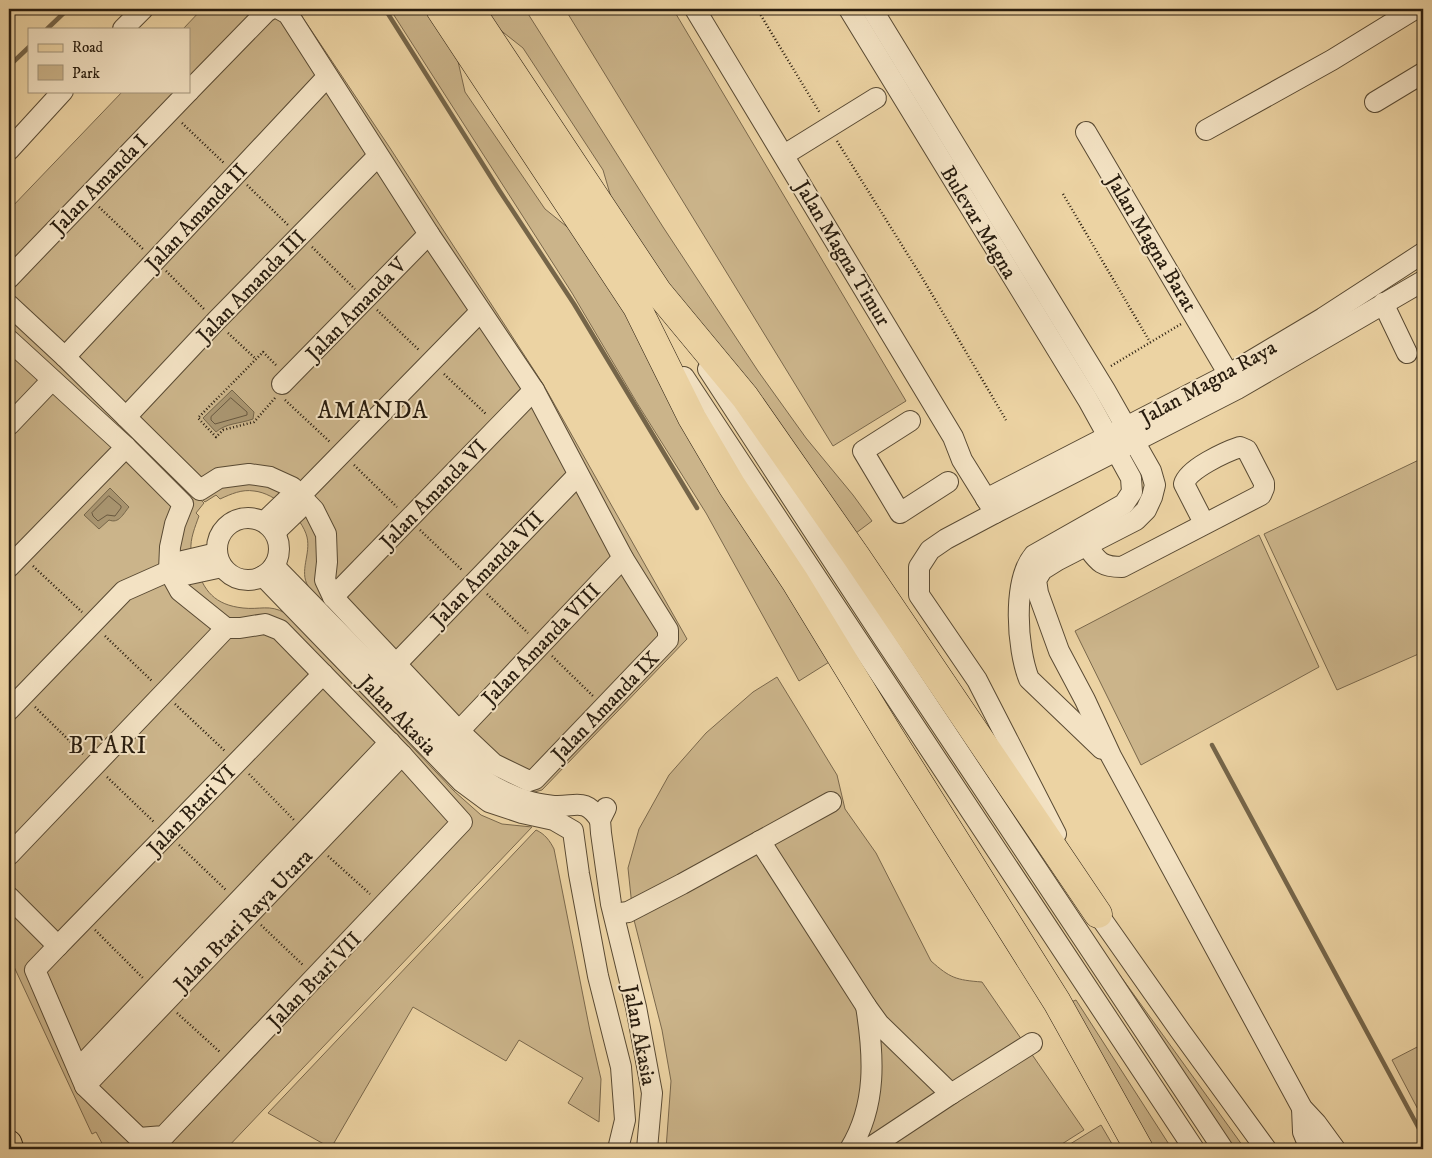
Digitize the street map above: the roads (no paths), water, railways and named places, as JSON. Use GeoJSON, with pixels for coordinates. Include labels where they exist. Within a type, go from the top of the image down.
{"type":"FeatureCollection","features":[{"type":"Feature","properties":{"kind":"highway"},"geometry":{"type":"LineString","coordinates":[[440,9],[647,299],[745,397],[856,556],[1098,914]]}},
{"type":"Feature","properties":{"kind":"highway"},"geometry":{"type":"LineString","coordinates":[[470,9],[647,299],[692,418],[732,486],[795,581],[889,735],[1057,1002],[1138,1149]]}},
{"type":"Feature","properties":{"kind":"main road"},"geometry":{"type":"LineString","coordinates":[[9,1143],[11,1149]]}},
{"type":"Feature","properties":{"kind":"street"},"geometry":{"type":"LineString","coordinates":[[123,28],[143,9]]}},
{"type":"Feature","properties":{"kind":"street","name":"Jalan Magna Timur"},"geometry":{"type":"LineString","coordinates":[[695,9],[953,437],[962,460],[990,506]]}},
{"type":"Feature","properties":{"kind":"street","name":"Bulevar Magna"},"geometry":{"type":"LineString","coordinates":[[849,9],[1122,439]]}},
{"type":"Feature","properties":{"kind":"street","name":"Bulevar Magna"},"geometry":{"type":"LineString","coordinates":[[872,9],[1122,439]]}},
{"type":"Feature","properties":{"kind":"street"},"geometry":{"type":"LineString","coordinates":[[1206,130],[1332,60],[1415,9]]}},
{"type":"Feature","properties":{"kind":"street"},"geometry":{"type":"LineString","coordinates":[[279,10],[327,77],[480,312],[534,390],[623,558]]}},
{"type":"Feature","properties":{"kind":"street","name":"Jalan Amanda I"},"geometry":{"type":"LineString","coordinates":[[190,90],[266,12],[279,10]]}},
{"type":"Feature","properties":{"kind":"street"},"geometry":{"type":"LineString","coordinates":[[1375,102],[1423,73]]}},
{"type":"Feature","properties":{"kind":"street","name":"Jalan Amanda II"},"geometry":{"type":"LineString","coordinates":[[65,357],[327,77]]}},
{"type":"Feature","properties":{"kind":"street"},"geometry":{"type":"LineString","coordinates":[[9,150],[62,92]]}},
{"type":"Feature","properties":{"kind":"street","name":"Jalan Amanda I"},"geometry":{"type":"LineString","coordinates":[[9,278],[188,92]]}},
{"type":"Feature","properties":{"kind":"street"},"geometry":{"type":"LineString","coordinates":[[784,155],[876,98]]}},
{"type":"Feature","properties":{"kind":"street","name":"Jalan Magna Barat"},"geometry":{"type":"LineString","coordinates":[[1086,132],[1233,381]]}},
{"type":"Feature","properties":{"kind":"street","name":"Jalan Amanda III"},"geometry":{"type":"LineString","coordinates":[[126,417],[378,156]]}},
{"type":"Feature","properties":{"kind":"street","name":"Jalan Amanda V"},"geometry":{"type":"LineString","coordinates":[[285,381],[429,234]]}},
{"type":"Feature","properties":{"kind":"street","name":"Jalan Magna Raya"},"geometry":{"type":"LineString","coordinates":[[1233,381],[1323,318],[1423,253]]}},
{"type":"Feature","properties":{"kind":"street","name":"Jalan Magna Raya"},"geometry":{"type":"LineString","coordinates":[[1266,1149],[1098,914],[977,680],[919,595],[919,567],[930,550],[990,506],[1423,281]]}},
{"type":"Feature","properties":{"kind":"street"},"geometry":{"type":"LineString","coordinates":[[647,299],[1194,1149]]}},
{"type":"Feature","properties":{"kind":"street"},"geometry":{"type":"LineString","coordinates":[[647,299],[889,648],[1223,1149]]}},
{"type":"Feature","properties":{"kind":"street"},"geometry":{"type":"LineString","coordinates":[[1383,303],[1407,353]]}},
{"type":"Feature","properties":{"kind":"street"},"geometry":{"type":"LineString","coordinates":[[9,305],[65,357],[200,490],[219,478],[249,474],[270,477],[292,487],[314,510],[326,534],[327,562],[325,580],[333,597],[459,731]]}},
{"type":"Feature","properties":{"kind":"street"},"geometry":{"type":"LineString","coordinates":[[269,527],[288,499],[300,496],[480,312]]}},
{"type":"Feature","properties":{"kind":"street"},"geometry":{"type":"LineString","coordinates":[[9,340],[126,447],[183,504],[170,547],[169,571],[180,591],[226,628]]}},
{"type":"Feature","properties":{"kind":"street"},"geometry":{"type":"LineString","coordinates":[[9,425],[52,380]]}},
{"type":"Feature","properties":{"kind":"street","name":"Jalan Amanda VI"},"geometry":{"type":"LineString","coordinates":[[333,597],[534,390]]}},
{"type":"Feature","properties":{"kind":"street"},"geometry":{"type":"LineString","coordinates":[[910,421],[863,451],[900,513],[948,482]]}},
{"type":"Feature","properties":{"kind":"street"},"geometry":{"type":"LineString","coordinates":[[1122,439],[1151,471],[1155,485],[1152,498],[1146,510],[1136,520],[1042,570],[1038,574],[1036,585],[1059,651],[1085,700],[1110,756],[1302,1108],[1316,1123],[1335,1149]]}},
{"type":"Feature","properties":{"kind":"street"},"geometry":{"type":"LineString","coordinates":[[1110,756],[1028,679],[1018,624],[1024,572],[1028,562],[1034,555],[1124,504],[1129,498],[1132,492],[1131,478],[1122,439]]}},
{"type":"Feature","properties":{"kind":"street"},"geometry":{"type":"LineString","coordinates":[[9,567],[126,447]]}},
{"type":"Feature","properties":{"kind":"street","name":"Jalan Amanda VII"},"geometry":{"type":"LineString","coordinates":[[396,664],[578,475]]}},
{"type":"Feature","properties":{"kind":"street"},"geometry":{"type":"LineString","coordinates":[[241,518],[256,518],[269,527],[279,545],[279,552],[269,571],[249,580],[241,580],[234,577],[220,560],[218,538],[227,525],[241,518]]}},
{"type":"Feature","properties":{"kind":"street"},"geometry":{"type":"LineString","coordinates":[[1086,545],[1099,563],[1109,567],[1122,567],[1204,523]]}},
{"type":"Feature","properties":{"kind":"street","name":"Jalan Amanda IX"},"geometry":{"type":"LineString","coordinates":[[459,731],[494,764],[529,781],[534,779],[605,707],[668,640],[668,630],[623,558]]}},
{"type":"Feature","properties":{"kind":"street","name":"Jalan Amanda VIII"},"geometry":{"type":"LineString","coordinates":[[459,731],[623,558]]}},
{"type":"Feature","properties":{"kind":"street"},"geometry":{"type":"LineString","coordinates":[[9,710],[124,591],[169,571],[183,562],[220,560]]}},
{"type":"Feature","properties":{"kind":"street","name":"Jalan Akasia"},"geometry":{"type":"LineString","coordinates":[[269,571],[462,782],[489,802],[522,813],[555,813],[583,799],[602,820],[614,914],[636,1008],[652,1093],[647,1149]]}},
{"type":"Feature","properties":{"kind":"street"},"geometry":{"type":"LineString","coordinates":[[9,854],[226,628],[265,624],[280,630],[396,749]]}},
{"type":"Feature","properties":{"kind":"street","name":"Jalan Btari VI"},"geometry":{"type":"LineString","coordinates":[[82,1077],[35,970],[323,674]]}},
{"type":"Feature","properties":{"kind":"street","name":"Jalan Btari VII"},"geometry":{"type":"LineString","coordinates":[[82,1077],[139,1138],[164,1136],[233,1065],[462,822],[396,749]]}},
{"type":"Feature","properties":{"kind":"street","name":"Jalan Btari Raya Utara"},"geometry":{"type":"LineString","coordinates":[[242,909],[316,844],[396,749]]}},
{"type":"Feature","properties":{"kind":"street","name":"Jalan Btari Raya Utara"},"geometry":{"type":"LineString","coordinates":[[82,1077],[396,749]]}},
{"type":"Feature","properties":{"kind":"street"},"geometry":{"type":"LineString","coordinates":[[614,914],[628,912],[831,802]]}},
{"type":"Feature","properties":{"kind":"street","name":"Jalan Akasia"},"geometry":{"type":"LineString","coordinates":[[555,813],[574,831],[579,874],[598,976],[621,1068],[625,1120],[618,1149]]}},
{"type":"Feature","properties":{"kind":"street","name":"Jalan Akasia"},"geometry":{"type":"LineString","coordinates":[[574,831],[602,820]]}},
{"type":"Feature","properties":{"kind":"street"},"geometry":{"type":"LineString","coordinates":[[760,841],[879,1024],[951,1094]]}},
{"type":"Feature","properties":{"kind":"street"},"geometry":{"type":"LineString","coordinates":[[9,897],[58,946]]}},
{"type":"Feature","properties":{"kind":"street"},"geometry":{"type":"LineString","coordinates":[[850,1149],[865,1117],[871,1090],[872,1061],[866,1006]]}},
{"type":"Feature","properties":{"kind":"street"},"geometry":{"type":"LineString","coordinates":[[868,1149],[1032,1043]]}},
{"type":"Feature","properties":{"kind":"street"},"geometry":{"type":"LineString","coordinates":[[1302,1108],[1303,1132],[1310,1149]]}},
{"type":"Feature","properties":{"kind":"water"},"geometry":{"type":"Polygon","coordinates":[[[232,390],[254,412],[253,419],[228,425],[216,432],[203,418],[232,390]]]}},
{"type":"Feature","properties":{"kind":"water"},"geometry":{"type":"Polygon","coordinates":[[[110,488],[129,507],[116,521],[109,520],[99,529],[84,515],[110,488]]]}},
{"type":"Feature","properties":{"kind":"waterway"},"geometry":{"type":"LineString","coordinates":[[48,28],[68,9]]}},
{"type":"Feature","properties":{"kind":"waterway"},"geometry":{"type":"LineString","coordinates":[[385,9],[499,190],[574,304],[697,508]]}},
{"type":"Feature","properties":{"kind":"waterway"},"geometry":{"type":"LineString","coordinates":[[9,66],[28,48]]}},
{"type":"Feature","properties":{"kind":"waterway"},"geometry":{"type":"LineString","coordinates":[[1212,745],[1423,1136]]}},
{"type":"Feature","properties":{"kind":"district","name":"AMANDA"},"geometry":{"type":"Point","coordinates":[373,410]}},
{"type":"Feature","properties":{"kind":"district","name":"BTARI"},"geometry":{"type":"Point","coordinates":[108,745]}}]}
